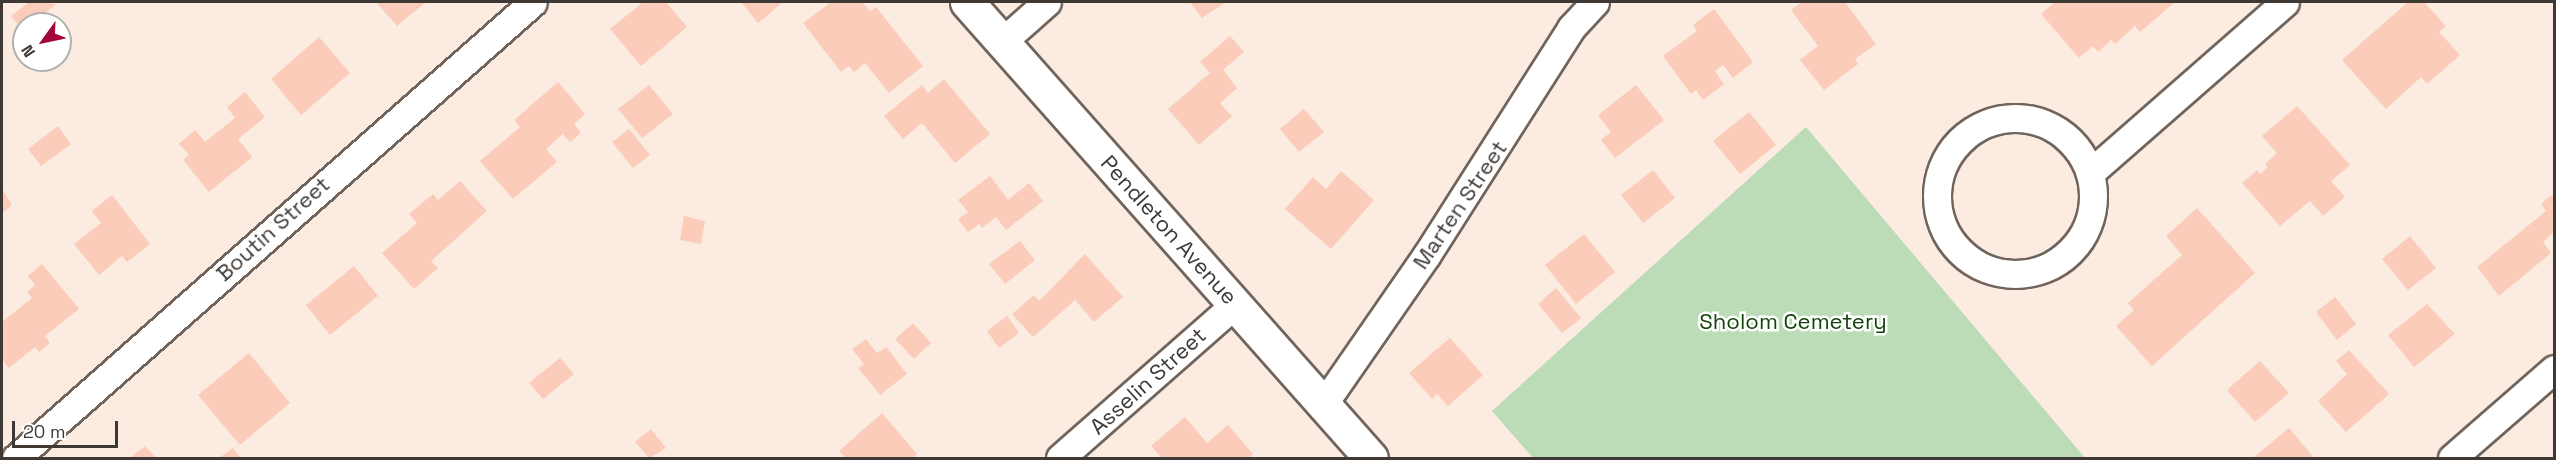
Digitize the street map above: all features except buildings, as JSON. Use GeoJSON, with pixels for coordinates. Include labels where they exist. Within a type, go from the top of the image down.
{"type":"FeatureCollection","features":[{"type":"Feature","properties":{"kind":"street","name":"Boutin Street"},"geometry":{"type":"LineString","coordinates":[[16,459],[532,2]]}},
{"type":"Feature","properties":{"kind":"street","name":"Pendleton Avenue"},"geometry":{"type":"LineString","coordinates":[[967,2],[1371,459]]}},
{"type":"Feature","properties":{"kind":"street"},"geometry":{"type":"LineString","coordinates":[[1002,42],[1047,2]]}},
{"type":"Feature","properties":{"kind":"street","name":"Marten Street"},"geometry":{"type":"LineString","coordinates":[[1322,406],[1440,236],[1571,28],[1595,2]]}},
{"type":"Feature","properties":{"kind":"street"},"geometry":{"type":"LineString","coordinates":[[2090,174],[2285,2]]}},
{"type":"Feature","properties":{"kind":"street"},"geometry":{"type":"LineString","coordinates":[[2001,118],[2026,118],[2050,125],[2071,140],[2090,174],[2093,213],[2083,238],[2065,258],[2041,271],[2014,275],[1988,270],[1972,261],[1947,236],[1938,212],[1937,187],[1944,163],[1958,142],[1977,127],[2001,118]]}},
{"type":"Feature","properties":{"kind":"street","name":"Asselin Street"},"geometry":{"type":"LineString","coordinates":[[1060,459],[1235,304]]}},
{"type":"Feature","properties":{"kind":"street"},"geometry":{"type":"LineString","coordinates":[[2452,459],[2554,369]]}},
{"type":"Feature","properties":{"kind":"green space","name":"Sholom Cemetery"},"geometry":{"type":"Polygon","coordinates":[[[1806,127],[2085,458],[1533,458],[1492,411],[1806,127]]]}}]}
